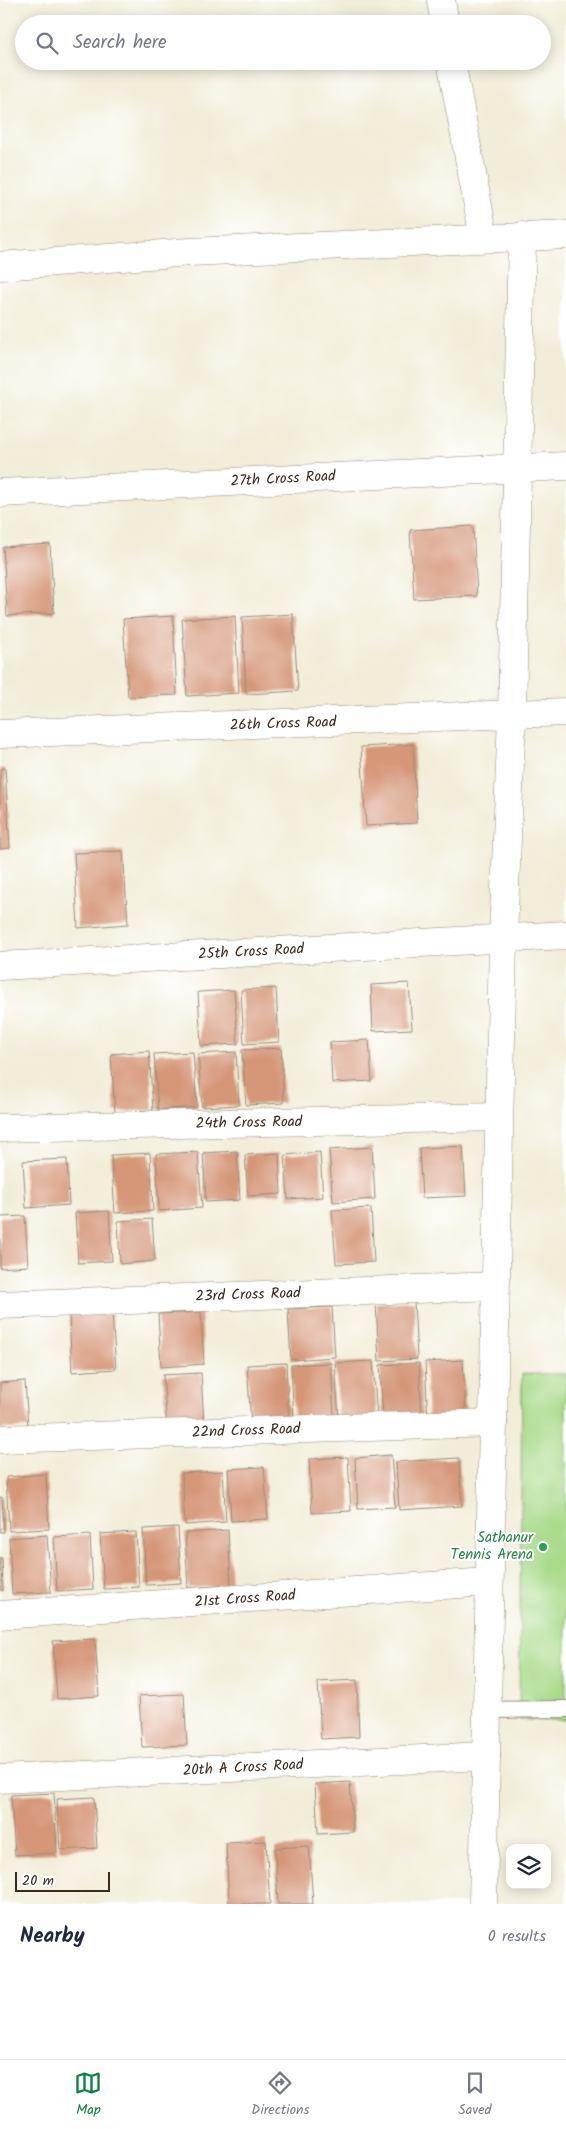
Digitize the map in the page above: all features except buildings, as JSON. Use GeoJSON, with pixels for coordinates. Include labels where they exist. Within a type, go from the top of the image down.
{"type":"FeatureCollection","features":[{"type":"Feature","properties":{"kind":"street"},"geometry":{"type":"LineString","coordinates":[[441,0],[444,15]]}},
{"type":"Feature","properties":{"kind":"street"},"geometry":{"type":"LineString","coordinates":[[454,70],[484,238]]}},
{"type":"Feature","properties":{"kind":"street"},"geometry":{"type":"LineString","coordinates":[[0,266],[190,252],[566,235]]}},
{"type":"Feature","properties":{"kind":"street"},"geometry":{"type":"LineString","coordinates":[[483,1904],[502,939],[512,715],[522,236]]}},
{"type":"Feature","properties":{"kind":"street","name":"27th Cross Road"},"geometry":{"type":"LineString","coordinates":[[0,493],[566,466]]}},
{"type":"Feature","properties":{"kind":"street","name":"26th Cross Road"},"geometry":{"type":"LineString","coordinates":[[0,734],[566,712]]}},
{"type":"Feature","properties":{"kind":"street","name":"25th Cross Road"},"geometry":{"type":"LineString","coordinates":[[0,966],[566,935]]}},
{"type":"Feature","properties":{"kind":"street","name":"24th Cross Road"},"geometry":{"type":"LineString","coordinates":[[0,1128],[499,1117]]}},
{"type":"Feature","properties":{"kind":"street","name":"23rd Cross Road"},"geometry":{"type":"LineString","coordinates":[[0,1305],[496,1286]]}},
{"type":"Feature","properties":{"kind":"street","name":"22nd Cross Road"},"geometry":{"type":"LineString","coordinates":[[0,1439],[493,1423]]}},
{"type":"Feature","properties":{"kind":"street","name":"21st Cross Road"},"geometry":{"type":"LineString","coordinates":[[0,1615],[489,1582]]}},
{"type":"Feature","properties":{"kind":"street","name":"20th A Cross Road"},"geometry":{"type":"LineString","coordinates":[[0,1780],[486,1756]]}},
{"type":"Feature","properties":{"kind":"lane"},"geometry":{"type":"LineString","coordinates":[[486,1710],[566,1709]]}},
{"type":"Feature","properties":{"kind":"green space","name":"Sathanur Tennis Arena"},"geometry":{"type":"Polygon","coordinates":[[[522,1374],[566,1374],[566,1720],[519,1720],[522,1374]]]}},
{"type":"Feature","properties":{"kind":"place","name":"Sathanur Tennis Arena"},"geometry":{"type":"Point","coordinates":[543,1547]}}]}
